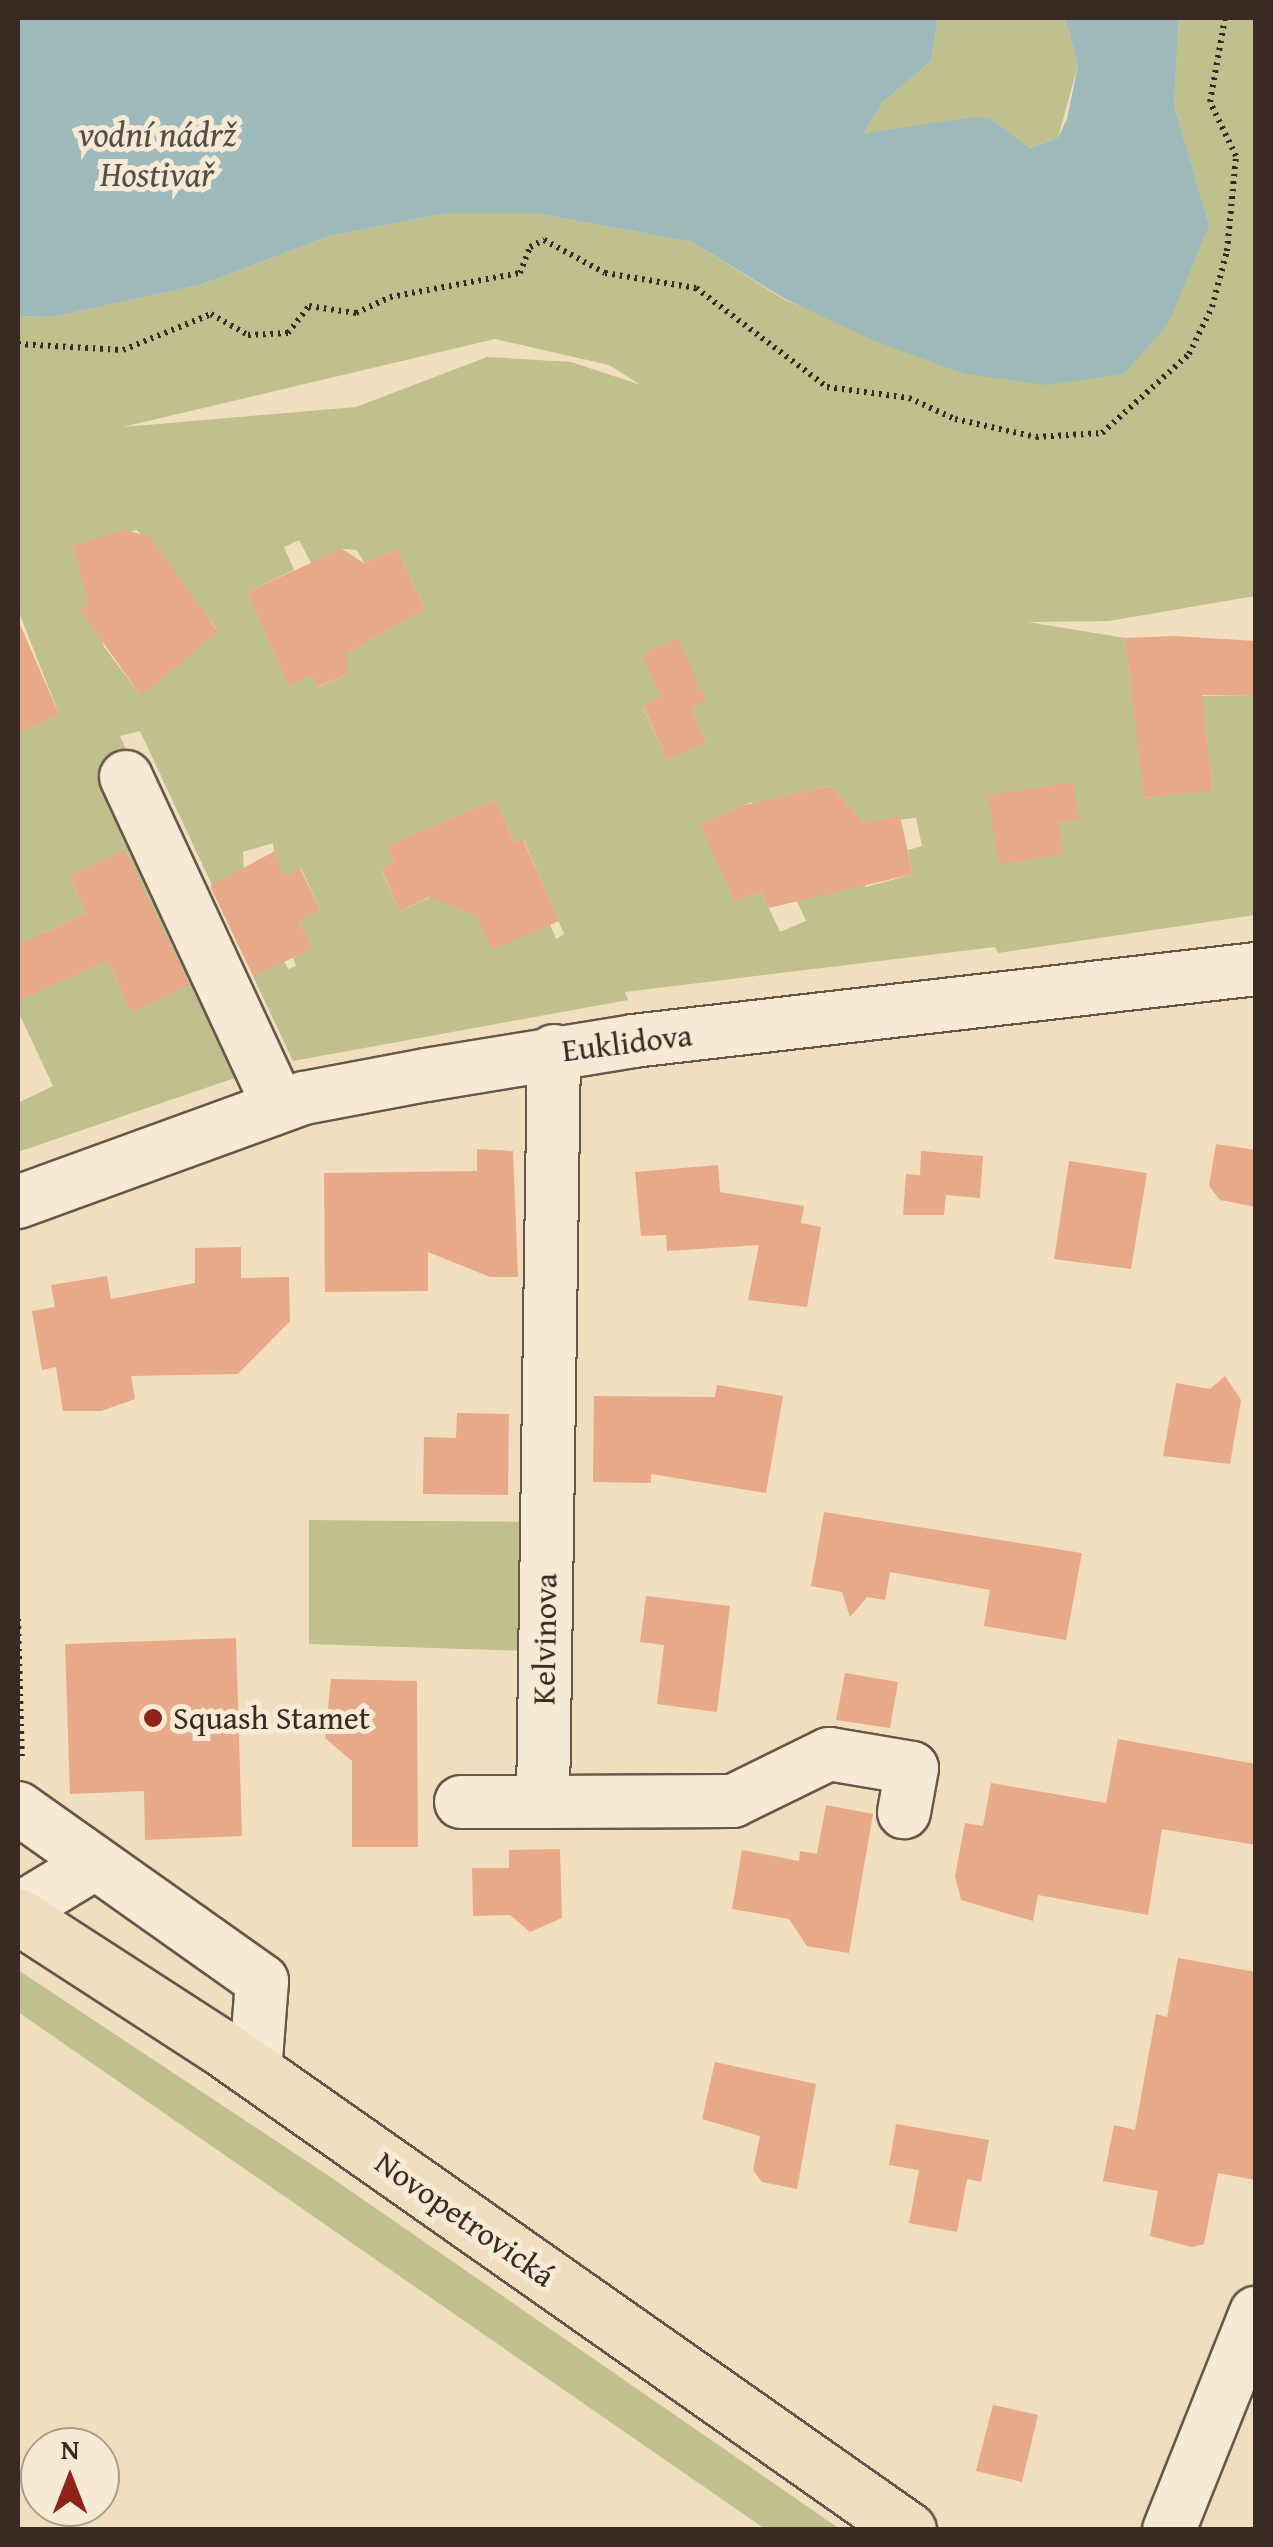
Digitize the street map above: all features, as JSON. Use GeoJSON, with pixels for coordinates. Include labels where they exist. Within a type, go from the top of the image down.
{"type":"FeatureCollection","features":[{"type":"Feature","properties":{"kind":"main road","name":"Novopetrovická"},"geometry":{"type":"LineString","coordinates":[[18,1914],[255,2071],[908,2530]]}},
{"type":"Feature","properties":{"kind":"street"},"geometry":{"type":"LineString","coordinates":[[126,777],[278,1106]]}},
{"type":"Feature","properties":{"kind":"street","name":"Euklidova"},"geometry":{"type":"LineString","coordinates":[[18,1202],[278,1106],[554,1051],[1256,969]]}},
{"type":"Feature","properties":{"kind":"street","name":"Kelvinova"},"geometry":{"type":"LineString","coordinates":[[543,1802],[554,1051]]}},
{"type":"Feature","properties":{"kind":"street"},"geometry":{"type":"LineString","coordinates":[[461,1802],[733,1801],[829,1754],[912,1768],[904,1812]]}},
{"type":"Feature","properties":{"kind":"street"},"geometry":{"type":"LineString","coordinates":[[20,1810],[262,1981],[255,2071]]}},
{"type":"Feature","properties":{"kind":"street"},"geometry":{"type":"LineString","coordinates":[[18,1914],[94,1864]]}},
{"type":"Feature","properties":{"kind":"street"},"geometry":{"type":"LineString","coordinates":[[1169,2530],[1256,2312]]}},
{"type":"Feature","properties":{"kind":"path"},"geometry":{"type":"LineString","coordinates":[[18,344],[123,350],[211,314],[248,335],[288,332],[309,306],[356,313],[390,297],[520,274],[530,248],[544,240],[606,273],[696,288],[827,387],[908,398],[955,419],[1036,438],[1102,433],[1189,354],[1212,306],[1227,251],[1236,156],[1210,102],[1225,18]]}},
{"type":"Feature","properties":{"kind":"path"},"geometry":{"type":"LineString","coordinates":[[18,1619],[20,1810]]}},
{"type":"Feature","properties":{"kind":"green space"},"geometry":{"type":"Polygon","coordinates":[[[938,18],[1065,18],[1078,65],[1058,138],[1030,148],[991,119],[864,133],[882,103],[931,61],[938,18]]]}},
{"type":"Feature","properties":{"kind":"green space"},"geometry":{"type":"Polygon","coordinates":[[[1179,18],[1255,18],[1255,596],[1109,621],[1028,622],[1125,638],[1145,798],[1213,789],[1204,715],[1187,696],[1255,695],[1255,915],[998,953],[995,947],[625,992],[628,1000],[293,1061],[253,976],[284,961],[288,969],[296,966],[293,958],[311,949],[299,920],[320,910],[301,868],[276,879],[273,843],[243,852],[244,870],[212,885],[140,731],[120,736],[270,1066],[18,1152],[18,1103],[53,1086],[18,1011],[18,733],[59,714],[18,610],[18,316],[52,317],[200,285],[330,236],[447,213],[534,213],[692,242],[785,300],[965,374],[1209,225],[1174,105],[1179,18]],[[495,339],[123,427],[356,407],[487,357],[571,362],[641,385],[609,365],[495,339]],[[137,530],[73,546],[104,647],[139,693],[216,628],[137,530]],[[299,540],[284,547],[294,570],[247,592],[289,685],[312,675],[318,687],[347,674],[347,654],[425,609],[397,549],[364,563],[357,550],[342,549],[314,569],[299,540]],[[661,697],[643,707],[667,760],[706,743],[691,708],[705,701],[661,697]],[[1073,782],[988,796],[1058,823],[1078,820],[1073,782]],[[830,786],[799,793],[866,887],[913,874],[908,850],[922,846],[916,818],[865,823],[830,786]],[[495,800],[388,846],[394,863],[381,869],[400,911],[437,894],[463,910],[472,906],[550,924],[556,939],[564,934],[524,840],[514,842],[495,800]],[[752,802],[701,824],[735,902],[761,891],[780,932],[806,921],[752,802]],[[124,851],[69,876],[86,913],[43,933],[64,980],[108,961],[131,1012],[124,851]]]}},
{"type":"Feature","properties":{"kind":"green space"},"geometry":{"type":"Polygon","coordinates":[[[309,1520],[530,1522],[528,1651],[309,1644],[309,1520]]]}},
{"type":"Feature","properties":{"kind":"green space"},"geometry":{"type":"Polygon","coordinates":[[[18,1970],[326,2174],[840,2529],[765,2529],[18,2012],[18,1970]]]}},
{"type":"Feature","properties":{"kind":"water","name":"vodní nádrž Hostivař"},"geometry":{"type":"Polygon","coordinates":[[[18,18],[938,18],[931,61],[882,103],[864,133],[975,117],[991,119],[1030,148],[1058,138],[1067,119],[1078,65],[1065,18],[1179,18],[1174,105],[1209,225],[1168,324],[1124,374],[1047,385],[965,374],[877,342],[785,299],[692,242],[534,213],[447,213],[330,236],[200,285],[52,317],[18,316],[18,18]]]}},
{"type":"Feature","properties":{"kind":"building"},"geometry":{"type":"Polygon","coordinates":[[[126,530],[150,537],[218,632],[141,696],[80,610],[89,605],[73,545],[126,530]]]}},
{"type":"Feature","properties":{"kind":"building"},"geometry":{"type":"Polygon","coordinates":[[[342,549],[364,563],[397,549],[425,609],[347,654],[347,674],[317,687],[312,675],[289,686],[247,592],[342,549]]]}},
{"type":"Feature","properties":{"kind":"building"},"geometry":{"type":"Polygon","coordinates":[[[18,620],[59,714],[18,733],[18,620]]]}},
{"type":"Feature","properties":{"kind":"building"},"geometry":{"type":"Polygon","coordinates":[[[1175,636],[1256,641],[1256,695],[1202,695],[1213,790],[1144,798],[1125,638],[1175,636]]]}},
{"type":"Feature","properties":{"kind":"building"},"geometry":{"type":"Polygon","coordinates":[[[678,638],[706,701],[691,708],[706,743],[667,760],[643,706],[661,697],[642,654],[678,638]]]}},
{"type":"Feature","properties":{"kind":"building"},"geometry":{"type":"Polygon","coordinates":[[[1073,782],[1079,820],[1058,823],[1064,854],[999,864],[988,795],[1073,782]]]}},
{"type":"Feature","properties":{"kind":"building"},"geometry":{"type":"Polygon","coordinates":[[[830,786],[865,823],[900,816],[913,874],[769,908],[761,891],[735,902],[700,824],[745,805],[830,786]]]}},
{"type":"Feature","properties":{"kind":"building"},"geometry":{"type":"Polygon","coordinates":[[[495,800],[514,842],[523,839],[559,921],[492,950],[476,915],[429,897],[400,911],[381,868],[394,863],[387,846],[495,800]]]}},
{"type":"Feature","properties":{"kind":"building"},"geometry":{"type":"Polygon","coordinates":[[[124,850],[190,985],[131,1012],[108,961],[18,1001],[18,945],[86,913],[69,876],[124,850]]]}},
{"type":"Feature","properties":{"kind":"building"},"geometry":{"type":"Polygon","coordinates":[[[275,851],[283,876],[300,868],[320,910],[299,921],[312,949],[253,976],[210,886],[275,851]]]}},
{"type":"Feature","properties":{"kind":"building"},"geometry":{"type":"Polygon","coordinates":[[[1216,1144],[1256,1150],[1256,1207],[1220,1200],[1209,1186],[1216,1144]]]}},
{"type":"Feature","properties":{"kind":"building"},"geometry":{"type":"Polygon","coordinates":[[[477,1149],[513,1151],[518,1277],[490,1277],[428,1252],[428,1291],[325,1292],[324,1173],[477,1171],[477,1149]]]}},
{"type":"Feature","properties":{"kind":"building"},"geometry":{"type":"Polygon","coordinates":[[[921,1151],[983,1156],[980,1198],[946,1195],[944,1215],[903,1215],[906,1174],[920,1175],[921,1151]]]}},
{"type":"Feature","properties":{"kind":"building"},"geometry":{"type":"Polygon","coordinates":[[[1069,1161],[1147,1173],[1131,1269],[1054,1259],[1069,1161]]]}},
{"type":"Feature","properties":{"kind":"building"},"geometry":{"type":"Polygon","coordinates":[[[718,1165],[720,1192],[804,1206],[801,1223],[821,1227],[807,1307],[748,1300],[759,1245],[667,1251],[666,1235],[641,1236],[635,1172],[718,1165]]]}},
{"type":"Feature","properties":{"kind":"building"},"geometry":{"type":"Polygon","coordinates":[[[241,1247],[241,1278],[289,1277],[290,1321],[238,1374],[131,1376],[135,1399],[101,1411],[63,1411],[56,1367],[42,1370],[32,1311],[55,1307],[51,1285],[107,1276],[111,1299],[195,1283],[195,1248],[241,1247]]]}},
{"type":"Feature","properties":{"kind":"building"},"geometry":{"type":"Polygon","coordinates":[[[1225,1376],[1241,1400],[1230,1464],[1163,1456],[1176,1383],[1210,1389],[1225,1376]]]}},
{"type":"Feature","properties":{"kind":"building"},"geometry":{"type":"Polygon","coordinates":[[[717,1385],[783,1396],[766,1493],[651,1474],[651,1483],[593,1482],[594,1396],[715,1397],[717,1385]]]}},
{"type":"Feature","properties":{"kind":"building"},"geometry":{"type":"Polygon","coordinates":[[[457,1413],[509,1414],[508,1495],[423,1494],[424,1437],[456,1438],[457,1413]]]}},
{"type":"Feature","properties":{"kind":"building"},"geometry":{"type":"Polygon","coordinates":[[[824,1512],[1082,1553],[1066,1640],[984,1626],[990,1590],[890,1572],[885,1600],[867,1597],[850,1617],[842,1592],[811,1586],[824,1512]]]}},
{"type":"Feature","properties":{"kind":"building"},"geometry":{"type":"Polygon","coordinates":[[[646,1596],[730,1606],[717,1712],[657,1704],[664,1645],[640,1642],[646,1596]]]}},
{"type":"Feature","properties":{"kind":"building","name":"Squash Stamet"},"geometry":{"type":"Polygon","coordinates":[[[236,1638],[242,1836],[145,1840],[144,1791],[70,1794],[65,1644],[236,1638]]]}},
{"type":"Feature","properties":{"kind":"building"},"geometry":{"type":"Polygon","coordinates":[[[845,1673],[898,1682],[890,1728],[836,1720],[845,1673]]]}},
{"type":"Feature","properties":{"kind":"building"},"geometry":{"type":"Polygon","coordinates":[[[331,1679],[417,1681],[418,1847],[352,1847],[352,1761],[325,1738],[331,1679]]]}},
{"type":"Feature","properties":{"kind":"building"},"geometry":{"type":"Polygon","coordinates":[[[1118,1739],[1256,1764],[1256,1845],[1162,1829],[1148,1915],[1038,1895],[1033,1921],[961,1900],[955,1876],[965,1823],[983,1826],[991,1783],[1106,1803],[1118,1739]]]}},
{"type":"Feature","properties":{"kind":"building"},"geometry":{"type":"Polygon","coordinates":[[[826,1805],[873,1814],[849,1953],[807,1946],[789,1919],[732,1909],[742,1850],[799,1861],[800,1851],[817,1854],[826,1805]]]}},
{"type":"Feature","properties":{"kind":"building"},"geometry":{"type":"Polygon","coordinates":[[[560,1849],[562,1918],[530,1932],[510,1915],[473,1916],[472,1868],[509,1868],[509,1850],[560,1849]]]}},
{"type":"Feature","properties":{"kind":"building"},"geometry":{"type":"Polygon","coordinates":[[[1178,1958],[1256,1972],[1256,2180],[1218,2173],[1204,2244],[1192,2247],[1150,2236],[1158,2191],[1103,2181],[1114,2125],[1135,2130],[1156,2014],[1167,2017],[1178,1958]]]}},
{"type":"Feature","properties":{"kind":"building"},"geometry":{"type":"Polygon","coordinates":[[[715,2062],[816,2084],[797,2189],[762,2182],[753,2170],[760,2136],[702,2119],[715,2062]]]}},
{"type":"Feature","properties":{"kind":"building"},"geometry":{"type":"Polygon","coordinates":[[[896,2124],[989,2140],[981,2182],[967,2179],[957,2232],[909,2223],[919,2170],[889,2165],[896,2124]]]}},
{"type":"Feature","properties":{"kind":"building"},"geometry":{"type":"Polygon","coordinates":[[[993,2405],[1038,2415],[1022,2482],[976,2471],[993,2405]]]}},
{"type":"Feature","properties":{"kind":"place","name":"Squash Stamet"},"geometry":{"type":"Point","coordinates":[153,1718]}}]}
